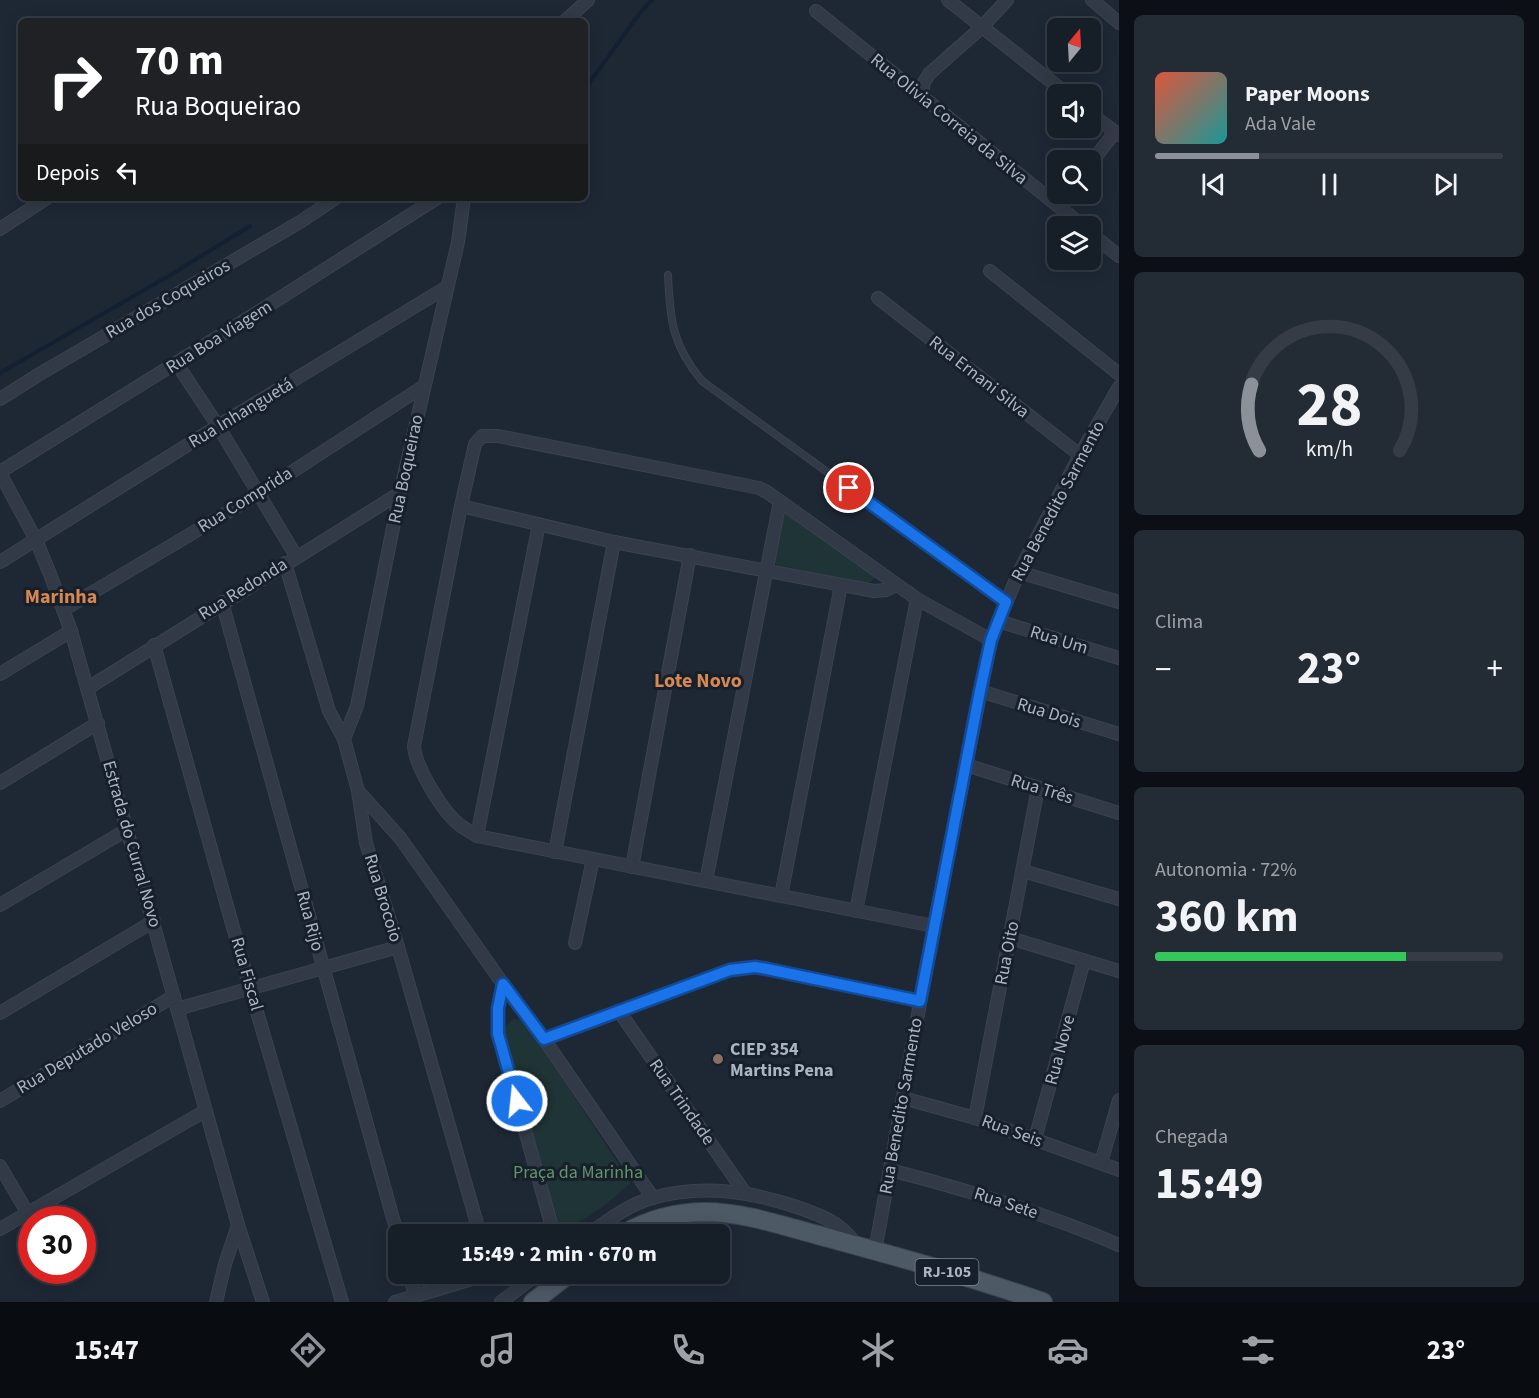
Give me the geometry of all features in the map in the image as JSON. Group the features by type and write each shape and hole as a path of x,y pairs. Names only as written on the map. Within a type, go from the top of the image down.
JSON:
{"main road":[{"name":"RJ-105","path":"645,1224 679,1214 705,1212 749,1217 867,1249 1043,1302"},
{"path":"533,1302 556,1284"}],"street":[{"path":"568,18 588,0"},
{"path":"948,0 1054,84"},
{"path":"923,98 922,84 929,74 982,27 1007,0"},
{"path":"1092,0 1119,23"},
{"name":"Rua Olivia Correia da Silva","path":"816,11 1070,216"},
{"path":"1101,122 1117,134 1101,152"},
{"path":"0,229 42,201"},
{"name":"Rua dos Coqueiros","path":"0,399 300,222 332,201"},
{"name":"Rua Boa Viagem","path":"0,472 177,364 433,201"},
{"name":"Rua Boqueirao","path":"344,739 357,706 400,493 458,242 464,201"},
{"path":"1101,242 1119,256"},
{"path":"990,271 1119,374"},
{"name":"Rua Inhanguetá","path":"0,562 447,287"},
{"name":"Rua Ernani Silva","path":"878,298 1080,455"},
{"name":"Rua Brocoio","path":"177,364 218,426 258,494 291,559 329,711 344,739 358,791 366,843 477,1224"},
{"name":"Rua Comprida","path":"63,610 258,494 424,386"},
{"name":"Rua Benedito Sarmento","path":"867,1249 890,1170 934,926 991,640 1020,572 1080,455 1119,387"},
{"path":"934,926 477,836 452,818 421,770 415,756 414,746 475,444 482,436 488,435 748,485 767,492 917,599 991,640"},
{"name":"Estrada do Curral Novo","path":"0,472 36,540 71,631 154,921 205,1111 263,1302"},
{"name":"Rua Redonda","path":"88,688 222,602 400,493"},
{"path":"706,881 780,501"},
{"path":"461,506 614,542 874,591 886,590 896,585"},
{"path":"477,836 539,524"},
{"path":"555,852 614,542"},
{"path":"632,867 690,555"},
{"path":"1020,572 1119,602"},
{"path":"781,896 841,585"},
{"path":"856,911 917,599"},
{"name":"Rua Rijo","path":"222,602 395,1224"},
{"name":"Rua Um","path":"998,621 1119,658"},
{"path":"0,674 71,631"},
{"name":"Rua Fiscal","path":"154,645 250,988 342,1302"},
{"name":"Rua Dois","path":"980,691 1119,734"},
{"path":"0,783 98,723"},
{"name":"Rua Três","path":"966,765 1119,813"},
{"name":"Rua Oito","path":"975,1118 1038,788"},
{"path":"358,791 401,839 544,1039 653,1198"},
{"path":"0,905 128,829"},
{"path":"575,943 593,859"},
{"path":"1023,871 1119,898"},
{"path":"0,1013 154,921"},
{"path":"1010,938 1119,971"},
{"path":"177,1009 398,947"},
{"name":"Rua Nove","path":"1035,1139 1084,961"},
{"path":"544,1039 730,970 755,967 920,1001"},
{"path":"503,984 498,1008 498,1034 551,1224"},
{"name":"Rua Deputado Veloso","path":"0,1101 174,996"},
{"name":"Rua Trindade","path":"619,1011 745,1193"},
{"name":"Rua Seis","path":"903,1098 975,1118 1119,1170"},
{"path":"1101,1163 1119,1100"},
{"path":"46,1206 205,1111"},
{"path":"0,1166 23,1206"},
{"name":"Rua Sete","path":"890,1170 960,1188 1006,1203 1078,1227 1119,1245"},
{"path":"603,1224 615,1215 653,1198 699,1190 722,1190 785,1203 829,1220 867,1249"},
{"path":"0,1229 18,1221"},
{"path":"216,1302 238,1225"},
{"path":"411,1284 415,1296"},
{"path":"395,1302 455,1284"},
{"path":"501,1302 524,1284"}],"lane":[{"path":"668,274 669,310 676,340 687,363 702,381 1006,602"}],"green space":[{"path":"786,512 875,576 872,581 867,583 777,565 774,561 783,513"},
{"name":"Praça da Marinha","path":"512,1019 524,1020 631,1183 598,1210 580,1221 559,1224 548,1213 503,1030"}],"waterway":[{"path":"588,85 639,14 652,0"},
{"path":"0,373 172,274 250,226"}],"place":[{"name":"CIEP 354 Martins Pena","path":"718,1059"}],"district":[{"name":"Marinha","path":"61,597"},
{"name":"Lote Novo","path":"698,681"}],"route":[{"path":"517,1101 498,1034 498,1008 503,984 544,1039 743,967 767,969 920,1001 980,691 991,640 1006,602 849,488"}]}
